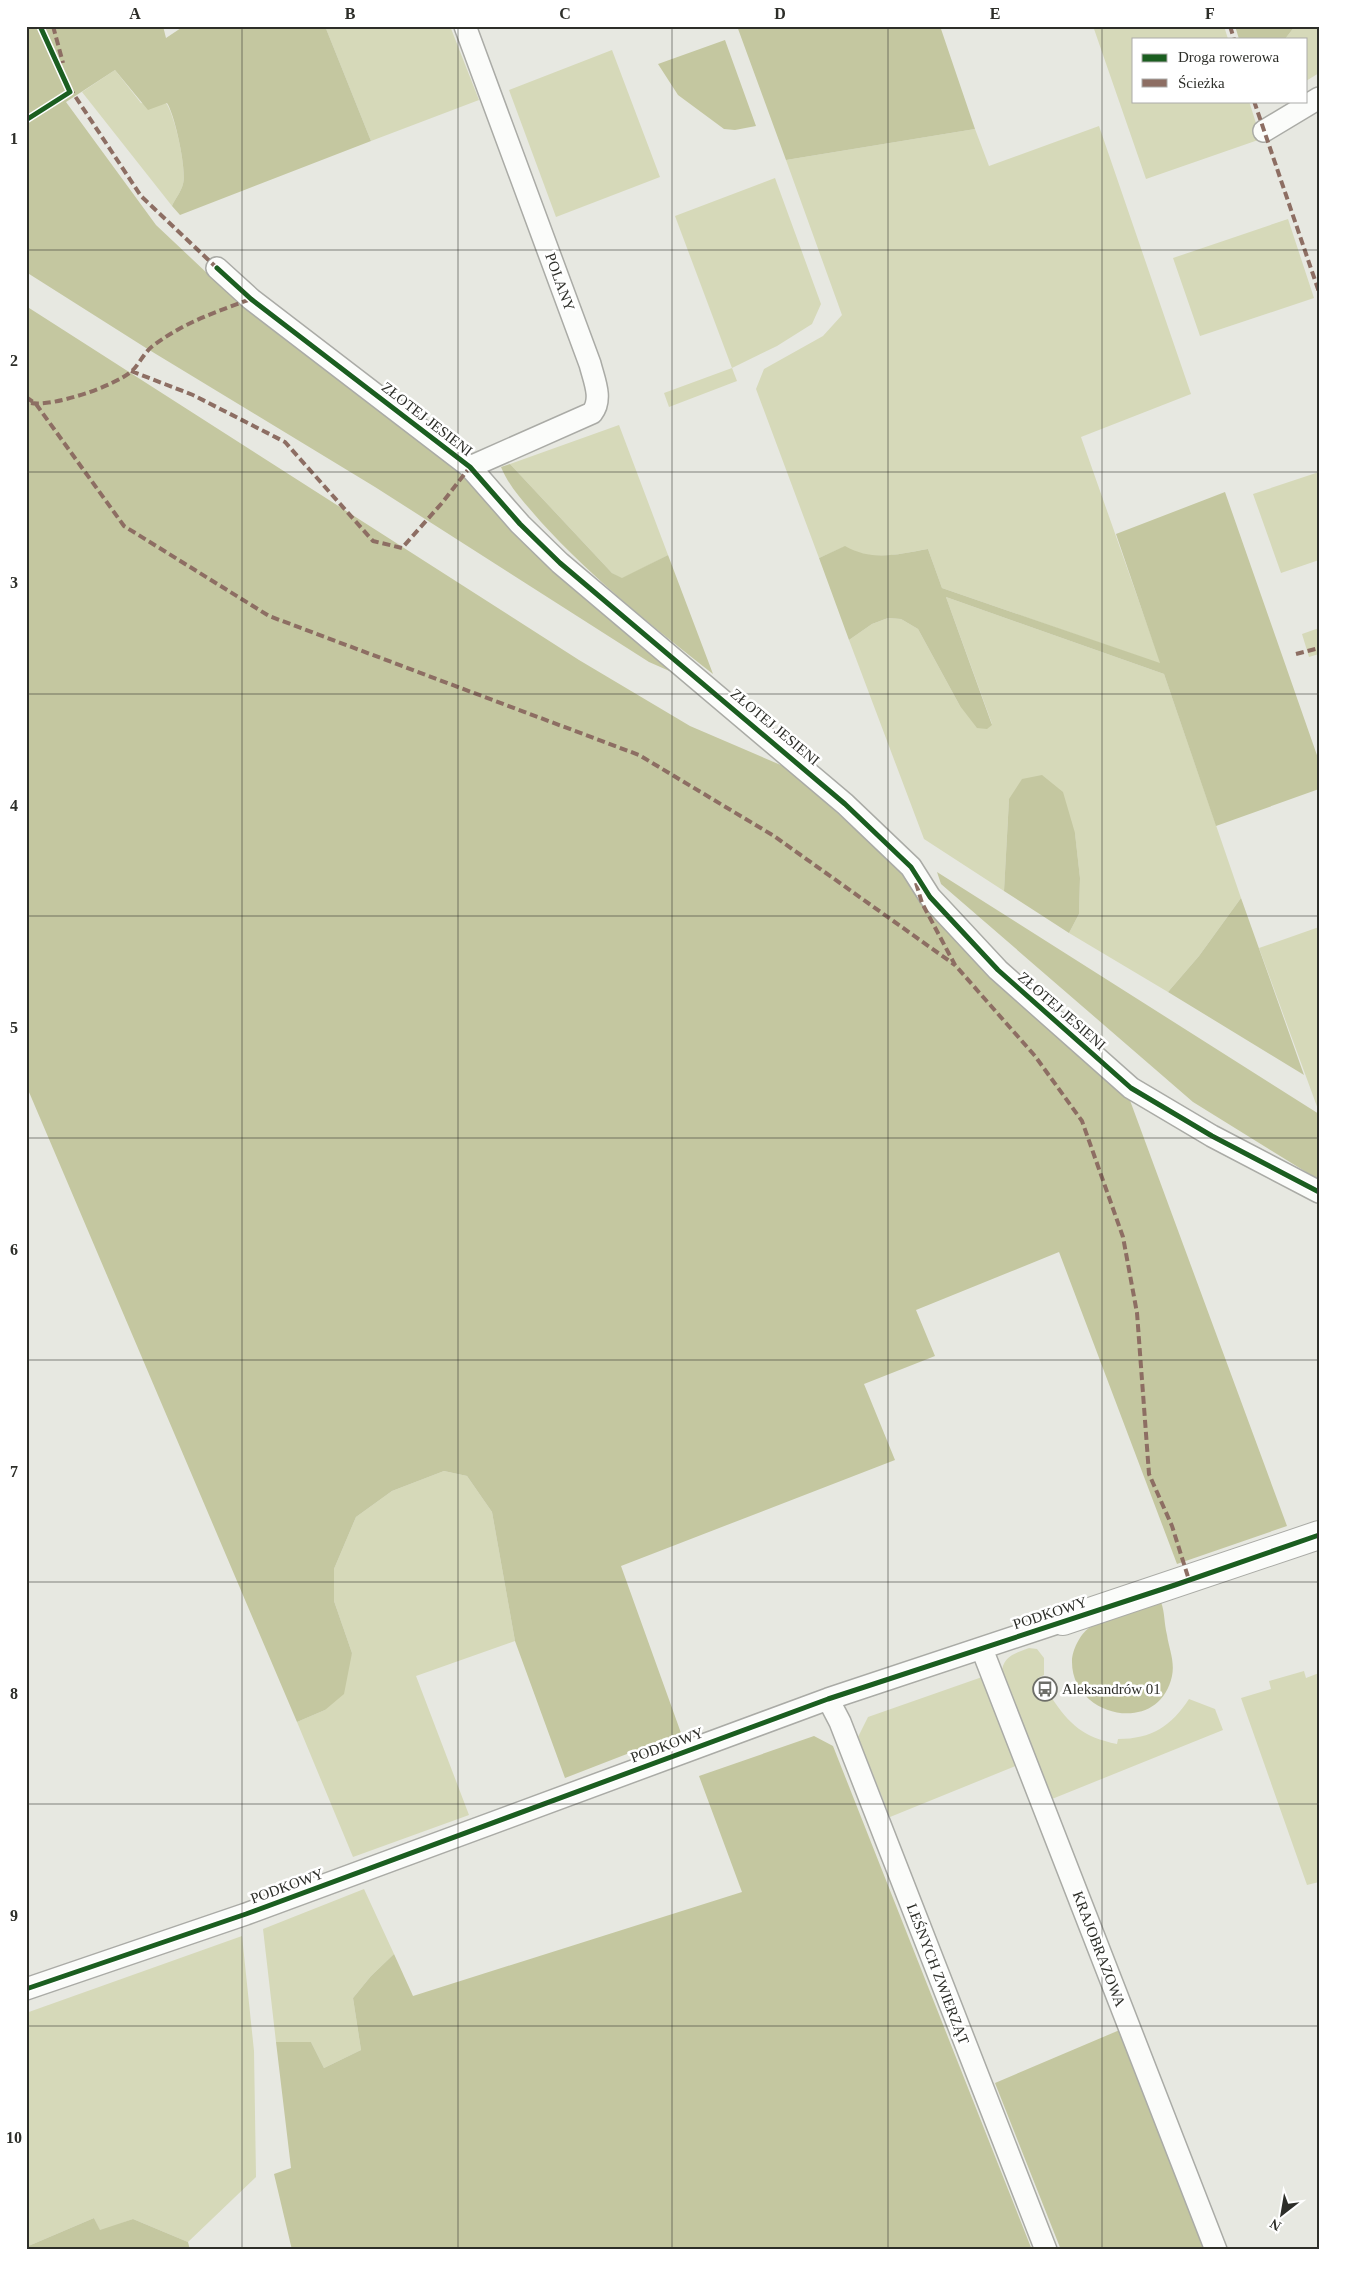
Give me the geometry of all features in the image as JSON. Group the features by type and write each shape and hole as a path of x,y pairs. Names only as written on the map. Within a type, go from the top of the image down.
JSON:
{"street":[{"name":"POLANY","path":"465,26 590,364 598,406 592,413 470,467"},
{"path":"1264,131 1319,98"},
{"name":"ZŁOTEJ JESIENI","path":"217,268 251,299 470,467 520,524 560,563 845,804 911,867 930,897 998,970 1131,1088 1212,1136 1319,1192"},
{"name":"PODKOWY","path":"26,1989 246,1914 828,1699 1064,1622 1319,1535"},
{"name":"KRAJOBRAZOWA","path":"982,1649 1216,2250"},
{"name":"LEŚNYCH ZWIERZĄT","path":"828,1699 840,1722 1046,2250"}],"green space":[{"path":"26,26 163,26 166,38 184,26 325,26 371,141 180,215 172,206 183,184 182,156 177,130 167,103 148,110 115,70 66,102 156,225 244,308 470,481 683,677 649,662 375,487 146,348 26,272"},
{"path":"325,26 450,26 479,100 371,141"},
{"path":"737,26 940,26 975,129 786,160"},
{"path":"1093,26 1224,26 1228,38 1132,38 1132,102 1249,102 1261,139 1146,179"},
{"path":"1235,26 1295,26 1286,38 1239,38"},
{"path":"1295,26 1319,26 1319,73 1308,80 1308,38 1286,38"},
{"path":"725,40 756,126 735,130 724,129 678,95 658,64"},
{"path":"612,50 660,177 556,217 509,90"},
{"path":"115,70 141,103 159,105 166,103 169,109 179,143 184,177 182,187 172,206 82,92"},
{"path":"1099,126 1191,394 1081,437 1161,664 942,588 928,549 896,555 875,556 855,552 844,547 819,558 756,389 764,369 823,336 842,315 786,160 975,129 989,166"},
{"path":"775,178 821,304 812,324 777,346 732,368 675,216"},
{"path":"1288,219 1314,298 1200,336 1173,258"},
{"path":"26,306 579,660 690,726 790,769 903,874 1128,1095 1287,1526 1177,1564 1059,1252 916,1310 935,1356 864,1384 895,1460 621,1566 681,1733 565,1778 515,1641 492,1512 467,1476 444,1471 392,1491 356,1517 334,1569 334,1601 352,1653 344,1694 325,1710 297,1722 26,1085"},
{"path":"732,368 737,381 669,407 664,393"},
{"path":"619,425 668,555 622,579 612,573 510,464"},
{"path":"510,464 612,573 622,578 668,555 713,674 624,601 561,543 541,522 509,482 501,467"},
{"path":"1319,472 1319,560 1281,573 1253,494"},
{"path":"1225,492 1319,761 1319,789 1216,826 1164,674 946,597 992,725 987,729 977,728 960,706 918,629 901,619 888,618 872,624 849,640 819,558 845,546 855,551 876,555 928,549 942,588 1160,663 1116,534"},
{"path":"946,597 1164,674 1241,898 1199,956 1168,992 1069,933 1079,914 1080,878 1075,833 1009,799 1004,891 924,839 849,640 872,624 888,618 901,619 918,629 960,706 992,724"},
{"path":"1319,628 1319,654 1309,657 1302,634"},
{"path":"1042,775 1063,792 1075,833 1080,878 1079,914 1069,933 1004,891 1009,799 1022,779"},
{"path":"937,872 1319,1114 1319,1180 1193,1102 941,884"},
{"path":"1241,898 1304,1075 1168,992 1199,956"},
{"path":"1319,927 1319,1112 1259,948"},
{"path":"444,1471 467,1476 492,1512 515,1641 416,1676 469,1815 353,1857 297,1722 325,1710 352,1653 334,1601 334,1569 356,1517 392,1491"},
{"path":"1161,1602 1173,1665 1172,1676 1164,1695 1151,1707 1134,1713 1117,1712 1100,1706 1085,1696 1075,1680 1072,1661 1080,1638 1089,1628"},
{"path":"1029,1648 1037,1649 1044,1658 1044,1675 1038,1678 1044,1699 1051,1697 1071,1722 1095,1738 1117,1744 1118,1739 1141,1737 1151,1733 1168,1724 1189,1699 1215,1709 1223,1730 1052,1799 1002,1673 1007,1659"},
{"path":"1304,1671 1306,1678 1319,1673 1319,1882 1307,1885 1241,1698 1271,1689 1269,1681"},
{"path":"985,1676 1018,1765 890,1817 858,1737 868,1717"},
{"path":"814,1736 833,1746 1032,2250 292,2250 274,2174 291,2168 276,2042 311,2042 324,2068 361,2050 353,1998 371,1976 394,1954 413,1996 742,1892 699,1776"},
{"path":"364,1889 394,1954 371,1976 353,1998 361,2050 324,2068 311,2042 276,2042 263,1929"},
{"path":"242,1936 254,2051 256,2177 188,2242 133,2219 100,2231 94,2218 26,2247 26,2013"},
{"path":"1122,2029 1208,2250 1061,2250 995,2083"},
{"path":"94,2218 100,2230 133,2219 188,2242 190,2250 26,2250 26,2247"}],"marked path":[{"path":"53,26 63,63"},
{"path":"1230,26 1234,38"},
{"path":"69,87 141,196 217,268"},
{"path":"1254,102 1319,292"},
{"path":"31,403 68,399 112,383 132,371 148,350 165,337 201,318 251,299"},
{"path":"131,371 193,395 285,442 373,541 402,548 442,503 470,467"},
{"path":"26,397 36,404 124,526 269,616 639,755 774,836 955,965"},
{"path":"1296,654 1319,648"},
{"path":"916,883 922,903 955,965 1035,1056 1082,1121 1123,1237 1137,1313 1149,1474 1172,1526 1189,1580"}],"cycle path":[{"path":"26,120 70,92 40,26"},
{"path":"217,268 251,299 470,467 520,524 560,563 845,804 911,867 930,897 998,970 1131,1088 1212,1136 1319,1192"},
{"path":"26,1989 246,1914 828,1699 1175,1585 1319,1535"}],"place":[{"name":"Aleksandrów 01","path":"1045,1689"}]}
